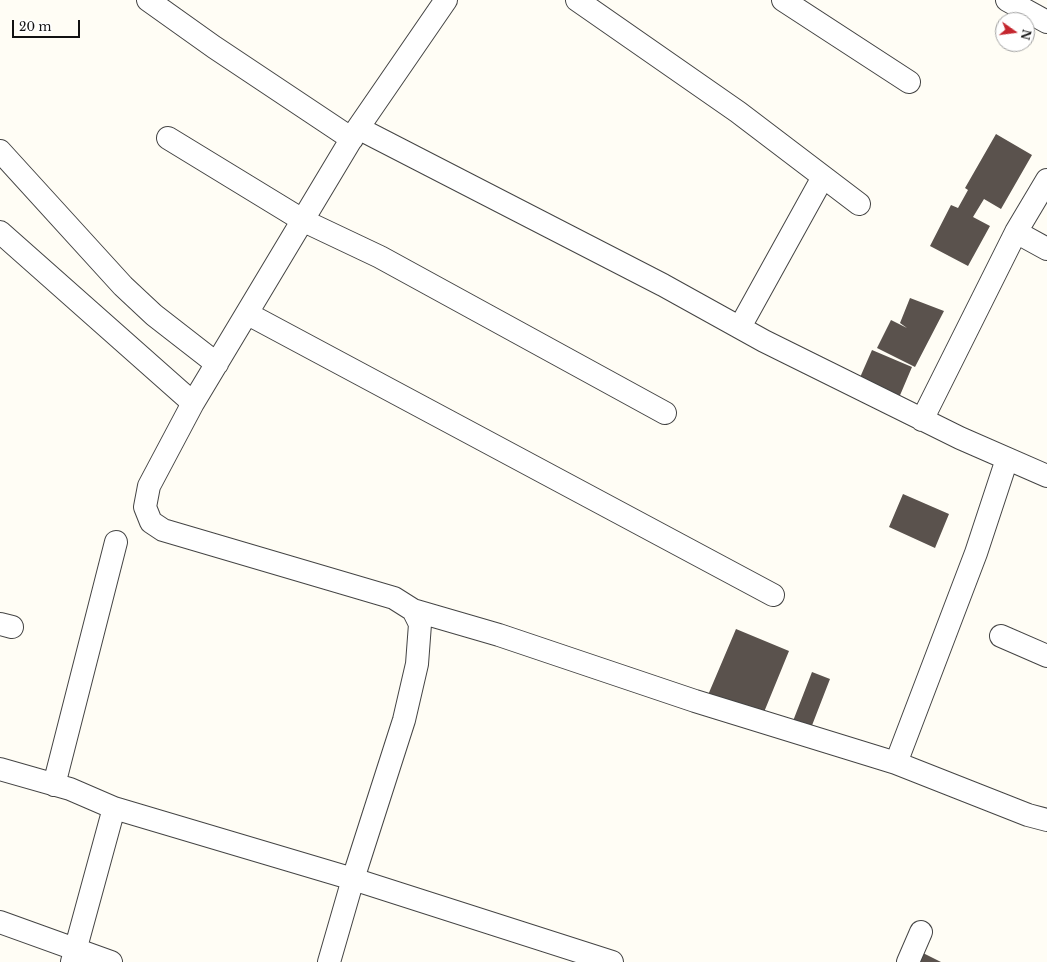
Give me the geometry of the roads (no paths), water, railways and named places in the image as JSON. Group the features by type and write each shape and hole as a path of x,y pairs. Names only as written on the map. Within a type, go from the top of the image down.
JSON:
{"street":[{"path":"148,0 214,47 356,133 663,285 740,327 922,420 1047,476"},
{"path":"446,0 356,133 193,403 149,486 145,507 151,522 163,530 394,598 412,610 499,635 695,700 896,763 1028,815 1047,820"},
{"path":"577,0 738,112 859,204"},
{"path":"783,0 909,82"},
{"path":"1007,0 1047,22"},
{"path":"168,138 304,221 380,257 665,413"},
{"path":"0,150 124,286 154,315 217,364"},
{"path":"740,327 823,177"},
{"path":"922,420 1016,232 1047,180"},
{"path":"0,232 193,403"},
{"path":"1016,232 1047,249"},
{"path":"248,314 773,595"},
{"path":"896,763 976,553 1007,459"},
{"path":"54,785 116,542"},
{"path":"329,962 353,879 404,720 417,664 420,624 412,610"},
{"path":"1001,636 1047,656"},
{"path":"0,768 54,785 114,808 353,879 612,962"},
{"path":"74,956 114,808"},
{"path":"0,922 74,956 111,962"},
{"path":"908,962 921,932"}]}
